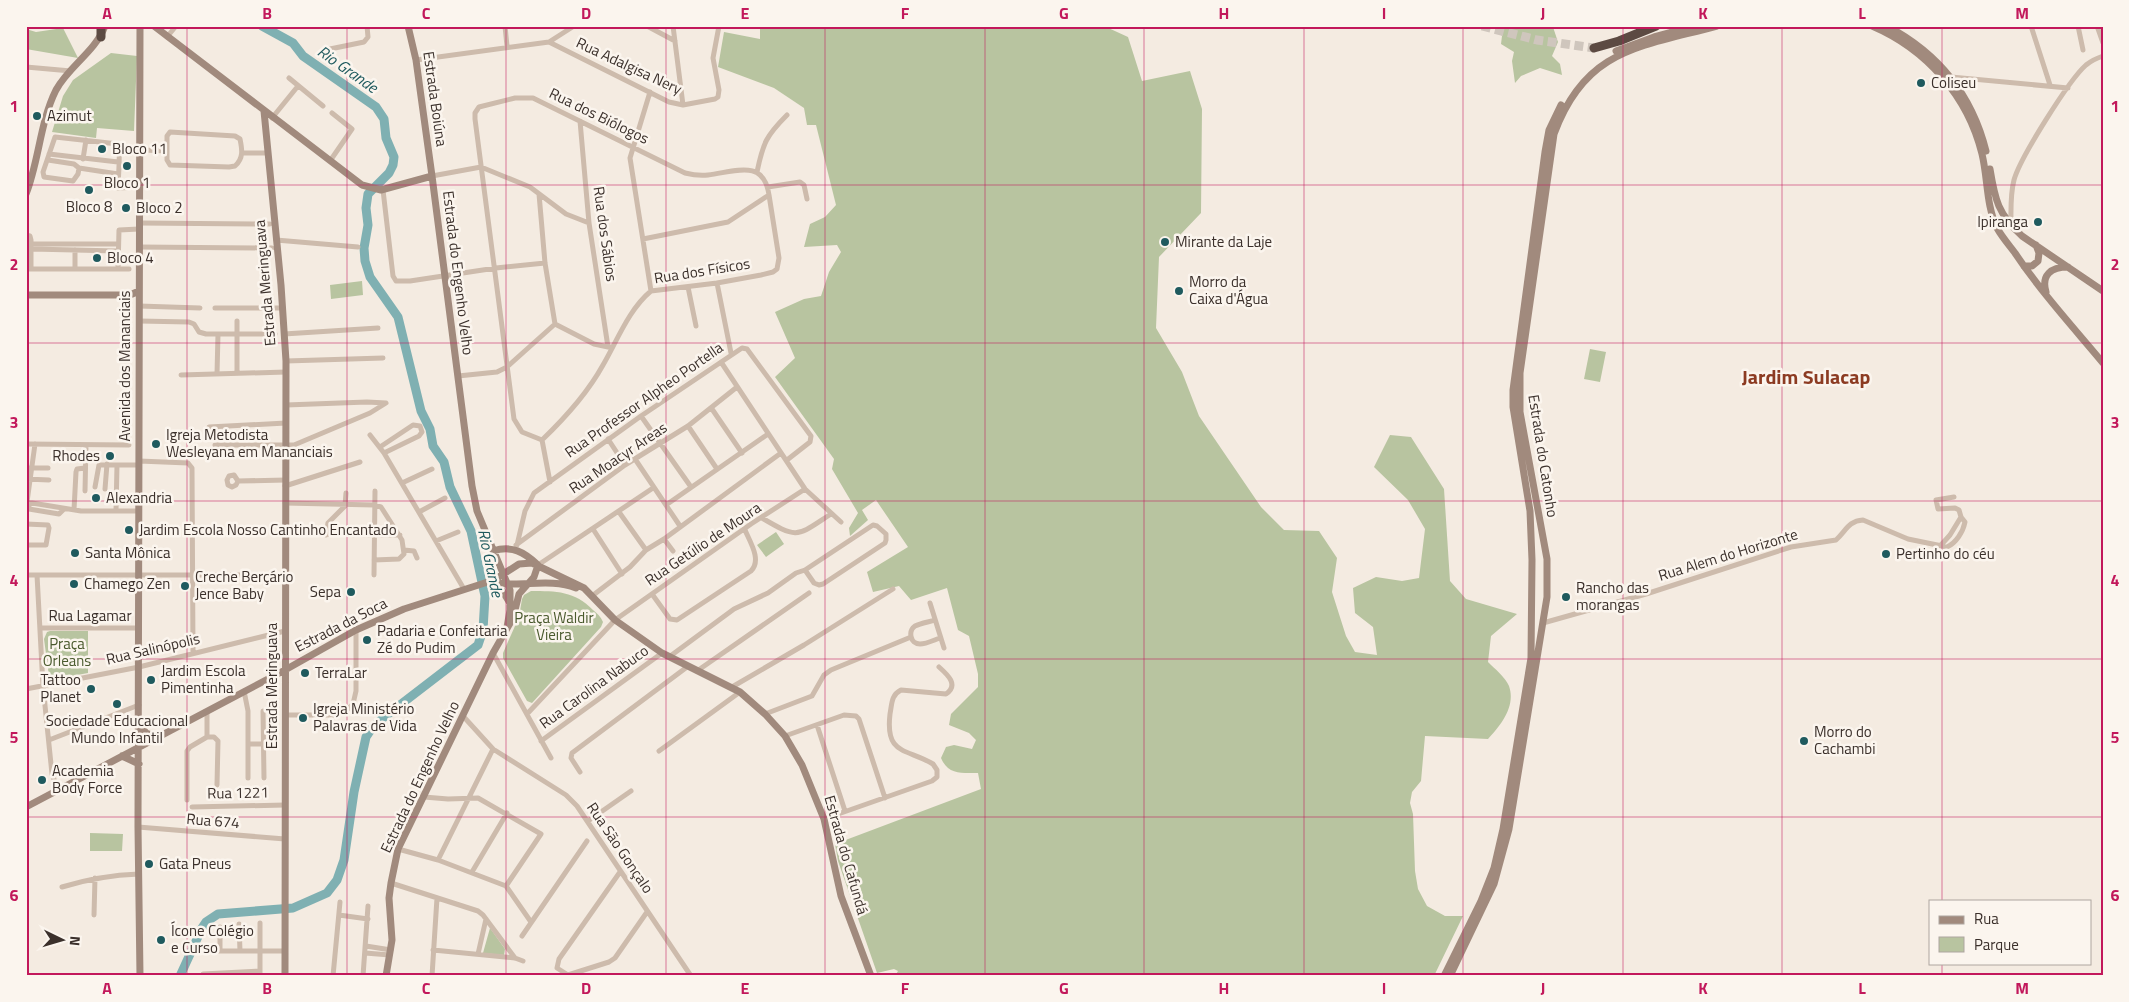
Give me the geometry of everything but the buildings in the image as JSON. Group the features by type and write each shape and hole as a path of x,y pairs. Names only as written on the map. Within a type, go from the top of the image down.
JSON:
{"highway":[{"path":"101,26 101,37"},
{"path":"1594,48 1619,41 1656,26"}],"street":[{"path":"26,194 52,98 67,73 101,37 105,26"},
{"name":"Avenida dos Mananciais","path":"140,26 138,576 140,976"},
{"path":"167,37 176,26"},
{"path":"330,49 364,42 368,36 367,26"},
{"name":"Estrada Boiúna","path":"408,26 416,60 432,176"},
{"path":"505,26 507,46"},
{"path":"416,60 507,46 549,42 574,26"},
{"path":"647,26 675,41"},
{"path":"673,26 683,105"},
{"name":"Rua Adalgisa Nery","path":"549,42 669,102 683,105 718,97 719,90 713,58 719,26"},
{"name":"Estrada do Catonho","path":"1444,976 1481,901 1498,856 1529,670 1532,560 1528,492 1513,390 1549,130 1569,93 1595,64 1625,47 1694,26"},
{"name":"Estrada do Catonho","path":"1450,976 1494,884 1502,859 1509,829 1547,597 1547,559 1520,412 1519,394 1522,357 1554,134 1562,112 1572,96 1586,78 1609,60 1626,52 1717,26"},
{"path":"1872,26 1918,53 1948,84 1972,125 1982,154 1994,220 1999,231 2024,266 2103,363"},
{"path":"1887,26 1918,46 1951,77 1971,111 1982,138 1994,195 1999,209 2011,226 2103,291"},
{"path":"2031,26 2050,86"},
{"path":"2078,26 2083,50"},
{"name":"Estrada do Engenho Velho","path":"140,45 145,31 155,27 362,186 382,190 432,176 472,486 477,511 509,584 511,605 507,627"},
{"path":"2099,27 2103,43"},
{"path":"2011,226 2011,194 2018,170 2072,80 2086,65 2103,56"},
{"path":"26,67 67,73"},
{"path":"1951,77 2068,88"},
{"path":"288,78 323,106"},
{"path":"265,128 274,119 298,86"},
{"path":"650,92 633,146 630,162 651,291"},
{"name":"Rua dos Biólogos","path":"542,440 526,435 517,426 507,367 475,113 480,107 515,98 527,97 549,105 684,173 706,175 741,170 757,172"},
{"name":"Estrada Meringuava","path":"264,111 283,308 286,361 285,976"},
{"path":"330,161 352,129 332,113"},
{"path":"643,239 728,222 769,195 763,176 757,172 763,146 768,135 787,115"},
{"name":"Rua dos Sábios","path":"580,121 589,223 610,347"},
{"path":"174,131 235,136 240,139 242,153 241,159 236,166 172,165 168,163 168,136 170,132 174,131"},
{"path":"78,168 78,174 73,181 45,178 43,172 55,137 116,144 120,149 118,184"},
{"path":"83,159 86,140"},
{"path":"120,149 167,151"},
{"path":"242,153 268,153"},
{"path":"49,154 118,162"},
{"path":"48,160 74,164 78,168 118,174"},
{"path":"432,176 481,167 521,183 566,214 589,223"},
{"path":"111,180 118,184 139,186"},
{"path":"768,187 800,182 804,185 807,199"},
{"path":"382,190 394,279 400,282 444,274 545,264"},
{"path":"539,194 545,264 555,324"},
{"name":"Rua dos Físicos","path":"542,440 568,415 590,386 610,347 638,304 651,291 717,284 773,272 779,258 769,195"},
{"path":"111,237 139,228 270,224"},
{"path":"118,269 119,233"},
{"path":"26,235 30,236 31,246 29,269 129,269"},
{"path":"276,240 358,247"},
{"path":"31,246 118,244"},
{"path":"2024,266 2032,266 2038,261 2039,253 2036,245"},
{"path":"31,246 118,251"},
{"path":"139,247 272,248"},
{"path":"75,250 75,269"},
{"path":"2047,295 2044,286 2046,276 2056,268 2068,267"},
{"path":"717,284 731,353"},
{"path":"688,287 696,326"},
{"path":"26,295 130,295 139,292"},
{"path":"130,295 139,304 200,308"},
{"path":"214,308 283,308"},
{"path":"237,321 237,373"},
{"path":"139,322 189,322 194,324 197,330 202,333 237,335 275,334"},
{"path":"555,324 594,344 610,347"},
{"path":"458,376 497,372 507,367 555,324"},
{"path":"284,334 378,328"},
{"path":"217,374 218,334"},
{"name":"Rua Professor Alpheo Portella","path":"514,547 530,498 534,493 608,439 721,362 731,353 742,348 747,349 810,436 810,442 787,460"},
{"path":"286,361 383,358"},
{"path":"721,362 806,489 841,522"},
{"path":"181,375 286,372"},
{"name":"Rua Moacyr Areas","path":"514,547 635,458 712,409 737,387"},
{"path":"367,402 370,413"},
{"path":"215,445 286,446 303,442 370,413 386,404 384,402 367,402 286,405"},
{"path":"712,409 742,453"},
{"path":"641,416 691,487"},
{"path":"209,426 286,423"},
{"path":"380,447 413,425 420,426 422,432 419,436 384,453"},
{"path":"688,426 717,469"},
{"path":"370,434 384,453 436,542 467,588"},
{"path":"666,505 768,434"},
{"path":"608,439 625,465"},
{"path":"542,440 550,482"},
{"path":"26,444 129,445"},
{"path":"35,444 33,468 29,479 28,502 74,510 139,511"},
{"path":"85,491 86,445"},
{"path":"591,595 622,574 646,550 782,453"},
{"path":"635,458 653,488 680,526"},
{"path":"238,481 286,483 360,462"},
{"path":"95,487 97,467 99,465 188,463 191,466 193,653"},
{"path":"105,489 107,464"},
{"path":"116,511 117,465"},
{"path":"26,468 48,468"},
{"path":"74,510 76,472 77,469 86,468"},
{"path":"402,483 432,469"},
{"path":"29,479 49,480"},
{"path":"503,573 524,563 538,565 653,488"},
{"name":"Rua Getúlio de Moura","path":"527,714 615,620 806,489"},
{"path":"374,491 376,505 374,575"},
{"path":"326,535 328,523 345,506 346,493"},
{"name":"Rua Alem do Horizonte","path":"1543,623 1646,594 1791,547 1836,540 1851,522 1857,520 1862,520 1908,538 1947,547 1954,543 1964,528 1965,522 1961,518 1959,510 1954,508 1936,508 1936,500 1938,498 1954,497"},
{"path":"419,512 445,498"},
{"path":"285,503 345,506 376,505 384,509 400,536 404,550 403,556 374,560"},
{"path":"618,512 646,550"},
{"path":"762,518 786,532 799,534 831,514"},
{"path":"26,524 46,524 49,528 46,545 26,545"},
{"name":"Rua Carolina Nabuco","path":"541,740 734,609 768,593 872,525 877,526 886,534 884,543 824,584 814,583 805,570"},
{"path":"593,528 622,574"},
{"path":"652,594 670,619 677,620 751,571 757,563 745,530"},
{"path":"436,542 458,532"},
{"path":"285,534 400,536"},
{"path":"664,539 673,551"},
{"path":"493,551 514,547 538,565"},
{"path":"404,550 414,551 418,558"},
{"path":"1532,560 1534,554 1539,551 1547,559"},
{"name":"Estrada do Engenho Velho","path":"386,976 390,953 390,883 398,849 493,653 513,618 519,594 534,577 538,565"},
{"name":"Estrada do Cafundá","path":"538,565 557,576 576,583 591,595 615,620 665,655 740,692 765,714 785,736 802,765 824,819 841,896 871,976"},
{"name":"Estrada da Soca","path":"26,807 243,690 285,670 356,630 398,611 489,582 503,573"},
{"path":"26,575 285,575"},
{"path":"37,575 43,686 52,774 58,790"},
{"path":"489,582 502,590 511,605"},
{"name":"Estrada da Soca","path":"489,582 509,584"},
{"name":"Estrada do Cafundá","path":"509,584 565,584 591,595"},
{"path":"732,687 804,645 893,588"},
{"path":"697,671 809,592"},
{"path":"1532,599 1536,605 1540,606 1547,597"},
{"path":"930,603 944,648"},
{"path":"935,620 916,625 911,631 911,637 913,641 920,644 940,638"},
{"name":"Rua Lagamar","path":"41,628 139,628"},
{"path":"285,715 334,714 347,710 353,704 356,691 356,630"},
{"name":"Rua Salinópolis","path":"26,689 139,667 285,631"},
{"path":"765,714 812,696 824,675 831,670 911,637"},
{"path":"493,653 551,758"},
{"path":"580,772 572,758 572,753 687,667"},
{"path":"824,819 932,781 937,777 933,764 901,751 896,747 889,733 889,725 892,699 901,690 946,694 950,691 951,679 939,668"},
{"path":"243,690 248,706 248,778"},
{"path":"660,751 740,692"},
{"path":"49,740 139,706"},
{"path":"207,711 207,737"},
{"path":"264,711 264,778"},
{"path":"785,736 844,715 856,716 859,719 885,798"},
{"name":"Rua São Gonçalo","path":"463,716 493,749 566,795 588,821 620,872 691,976"},
{"path":"139,724 146,733 158,737"},
{"path":"817,725 845,811"},
{"path":"187,800 187,751 190,747 207,737 214,737 218,741 217,785"},
{"path":"248,744 263,744"},
{"path":"438,860 493,749"},
{"path":"122,756 139,764"},
{"path":"588,821 631,791"},
{"path":"424,797 467,800 478,798 541,834 506,886"},
{"name":"Rua 1221","path":"192,807 285,805"},
{"path":"472,872 507,813"},
{"name":"Rua 674","path":"138,827 285,839"},
{"path":"522,936 587,841"},
{"path":"398,849 438,860 506,886 531,922"},
{"path":"620,872 559,959 557,968 568,975 609,962 615,958 647,912"},
{"path":"62,887 113,874 139,874"},
{"path":"94,915 95,878"},
{"path":"390,883 470,908 483,915 515,958"},
{"path":"432,976 438,898"},
{"path":"334,976 340,902"},
{"path":"363,976 368,906"},
{"path":"339,915 368,919"},
{"path":"478,954 486,919"},
{"path":"239,924 240,951"},
{"path":"203,974 260,973 260,924"},
{"path":"220,927 220,951"},
{"path":"366,946 390,953"},
{"path":"433,950 515,958 523,961"},
{"path":"206,951 285,951"},
{"path":"365,953 390,953"}],"green space":[{"path":"760,26 1104,26 1128,37 1142,81 1190,71 1202,109 1201,213 1159,257 1156,328 1182,372 1199,416 1261,507 1284,530 1319,531 1337,558 1332,592 1346,636 1355,652 1377,655 1373,627 1355,613 1353,588 1376,577 1402,581 1419,578 1425,529 1408,500 1374,467 1390,435 1411,437 1444,489 1450,581 1466,599 1517,614 1491,636 1488,662 1500,673 1509,686 1511,693 1506,715 1488,739 1425,736 1421,781 1412,792 1410,803 1413,814 1415,871 1418,889 1427,906 1445,916 1463,916 1434,976 895,976 898,971 894,969 877,973 838,861 835,844 981,789 978,773 956,772 947,768 941,758 946,747 954,745 972,749 976,740 969,733 949,725 951,714 978,687 978,674 969,636 958,630 947,588 911,600 899,586 873,592 867,572 908,547 876,500 862,510 868,520 850,536 849,528 858,513 832,469 834,459 775,377 795,358 775,312 804,299 821,296 829,272 841,252 837,245 804,247 810,224 825,217 836,205 816,125 807,125 804,108 774,88 718,67 724,32 760,39"},
{"path":"1494,26 1553,27 1558,42 1552,56 1560,64 1562,75 1540,68 1521,76 1515,83 1512,61 1514,52 1501,44 1502,36"},
{"path":"63,28 78,58 26,49 26,29 36,32"},
{"path":"111,53 137,56 134,131 97,128 96,138 52,132 63,96 73,80"},
{"path":"362,281 363,295 331,299 330,285"},
{"path":"1590,349 1606,352 1600,382 1584,379"},
{"path":"776,532 784,544 766,557 757,545"},
{"name":"Praça Waldir Vieira","path":"531,591 565,593 579,599 599,615 603,622 601,627 532,703 527,701 503,658 503,653 519,617 522,599 524,595"},
{"name":"Praça Orleans","path":"88,631 88,673 55,679 49,676 44,639 47,632"},
{"path":"90,833 123,834 122,851 90,851"},
{"path":"490,928 505,949 504,955 483,953"}],"waterway":[{"name":"Rio Grande","path":"180,976 202,928 206,922 218,914 293,908 327,893 337,880 344,860 354,792 366,737 372,728 383,718 478,645 483,630 485,596 471,531 450,487 444,462 433,446 430,429 421,411 398,317 370,277 365,261 364,248 368,225 366,208 368,194 389,173 393,165 394,157 386,138 384,119 376,107 303,56 293,43 262,26"}],"tunnel":[{"path":"1482,26 1537,40 1594,48"}],"place":[{"name":"Coliseu","path":"1921,83"},
{"name":"Azimut","path":"37,116"},
{"name":"Bloco 11","path":"102,149"},
{"name":"Bloco 1","path":"127,166"},
{"name":"Bloco 8","path":"89,190"},
{"name":"Bloco 2","path":"126,208"},
{"name":"Ipiranga","path":"2038,222"},
{"name":"Mirante da Laje","path":"1165,242"},
{"name":"Bloco 4","path":"97,258"},
{"name":"Morro da Caixa d'Água","path":"1179,291"},
{"name":"Igreja Metodista Wesleyana em Mananciais","path":"156,444"},
{"name":"Rhodes","path":"110,456"},
{"name":"Alexandria","path":"96,498"},
{"name":"Jardim Escola Nosso Cantinho Encantado","path":"129,530"},
{"name":"Santa Mônica","path":"75,553"},
{"name":"Pertinho do céu","path":"1886,554"},
{"name":"Chamego Zen","path":"74,584"},
{"name":"Creche Berçário Jence Baby","path":"185,586"},
{"name":"Sepa","path":"351,592"},
{"name":"Rancho das morangas","path":"1566,597"},
{"name":"Padaria e Confeitaria Zé do Pudim","path":"367,640"},
{"name":"TerraLar","path":"305,673"},
{"name":"Jardim Escola Pimentinha","path":"151,680"},
{"name":"Tattoo Planet","path":"91,689"},
{"name":"Sociedade Educacional Mundo Infantil","path":"117,704"},
{"name":"Igreja Ministério Palavras de Vida","path":"303,718"},
{"name":"Morro do Cachambi","path":"1804,741"},
{"name":"Academia Body Force","path":"42,780"},
{"name":"Gata Pneus","path":"149,864"},
{"name":"Ícone Colégio e Curso","path":"161,940"}],"district":[{"name":"Jardim Sulacap","path":"1806,377"}]}
